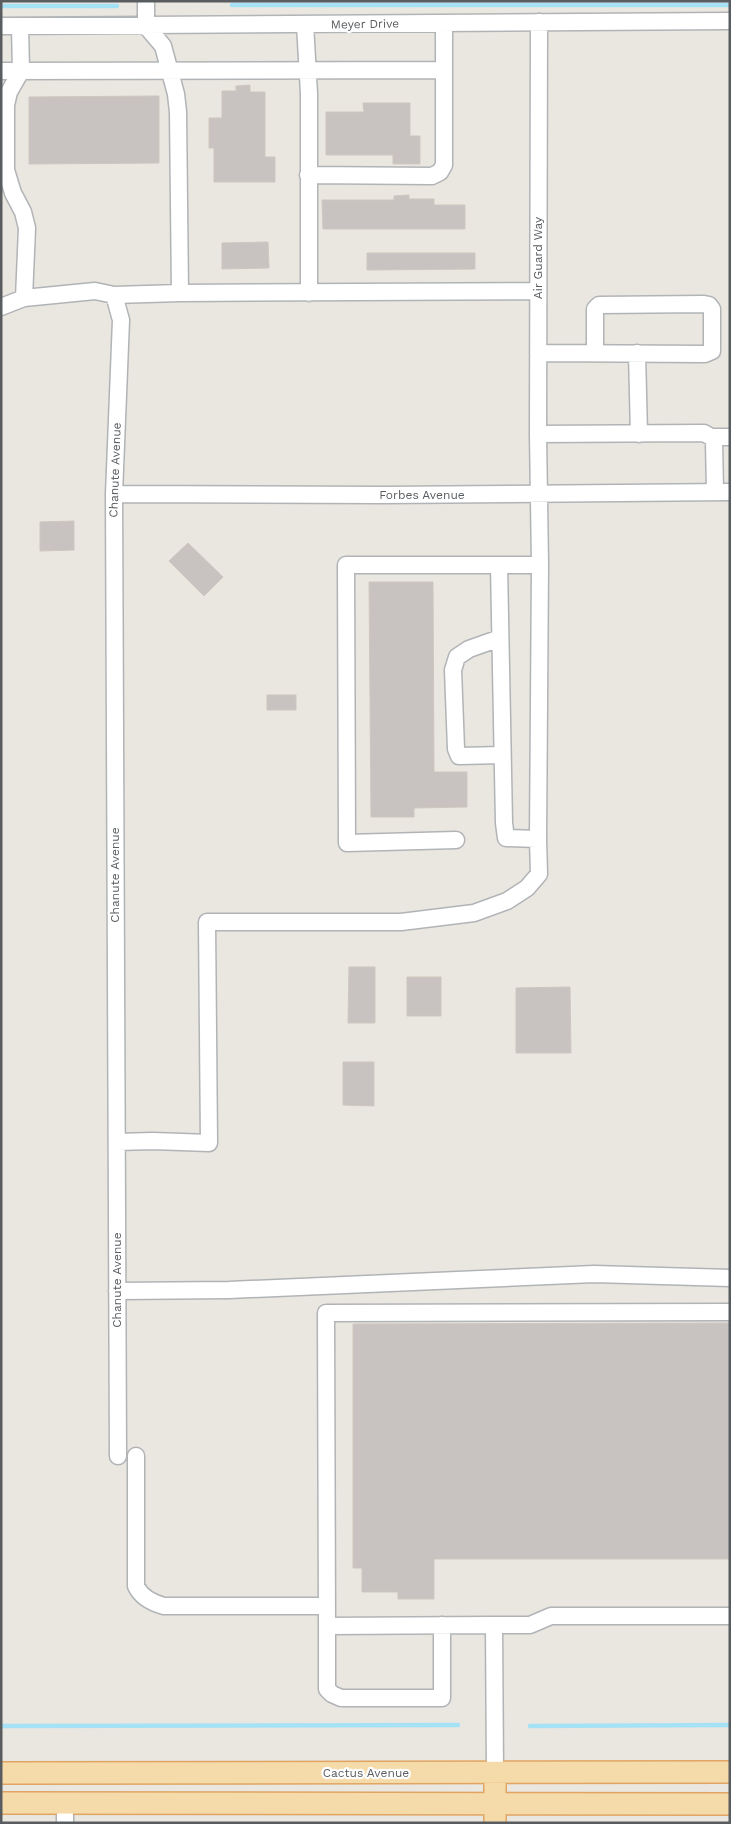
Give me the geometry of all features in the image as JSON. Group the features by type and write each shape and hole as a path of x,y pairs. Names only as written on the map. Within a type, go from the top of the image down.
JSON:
{"main road":[{"name":"Cactus Avenue","path":"1,1773 730,1772"},
{"path":"495,1773 496,1813"},
{"path":"1,1803 65,1813 496,1813 730,1804"}],"street":[{"path":"146,1 146,26 163,46 178,112 180,293"},
{"name":"Meyer Drive","path":"1,26 730,21"},
{"name":"Air Guard Way","path":"116,1142 208,1143 206,922 401,922 474,913 506,901 527,888 539,874 539,22"},
{"path":"308,175 432,176 440,172 444,165 444,23"},
{"path":"306,24 309,293"},
{"path":"20,26 21,71 9,92 3,114 6,170 13,193 23,212 27,228 24,298"},
{"path":"1,71 444,70"},
{"path":"1,307 24,298 95,291 114,295 180,293 538,292"},
{"name":"Chanute Avenue","path":"114,295 121,320 114,494 118,1456"},
{"path":"538,353 705,354 712,351 712,310 709,305 704,304 599,304 595,308 595,353"},
{"path":"637,353 638,434"},
{"path":"538,434 704,433 711,437 730,437"},
{"path":"711,437 714,442 722,492"},
{"name":"Forbes Avenue","path":"114,494 385,495 722,492"},
{"path":"456,840 347,843 346,565 540,565"},
{"path":"499,565 502,755 506,838 538,839"},
{"path":"500,638 469,649 457,657 453,670 456,749 459,756 502,755"},
{"path":"117,1291 229,1290 594,1274 730,1278"},
{"path":"442,1625 442,1698 341,1698 332,1694 327,1688 326,1313 730,1312"},
{"path":"136,1456 136,1586 139,1592 164,1606 327,1606"},
{"path":"327,1626 530,1625 552,1616 730,1616"},
{"path":"494,1625 495,1773"}],"building":[{"path":"250,85 250,92 265,92 265,157 275,157 275,182 214,182 214,148 209,148 209,118 222,118 222,91 236,91 236,86"},
{"path":"159,96 159,163 29,164 29,97"},
{"path":"363,103 410,103 410,136 420,136 420,164 393,164 393,155 326,155 326,112 364,112"},
{"path":"409,195 409,199 434,199 434,205 465,205 465,229 323,229 322,200 394,200 394,196"},
{"path":"268,242 269,268 222,269 222,243"},
{"path":"367,253 475,253 475,269 367,270"},
{"path":"74,521 74,550 40,551 40,522"},
{"path":"188,543 223,577 204,596 169,561"},
{"path":"369,582 433,582 434,772 467,772 467,807 414,808 414,817 371,817"},
{"path":"267,695 296,695 296,710 267,710"},
{"path":"349,967 375,967 375,1023 348,1023"},
{"path":"407,977 441,977 441,1016 407,1016"},
{"path":"570,987 571,1053 516,1053 516,988"},
{"path":"343,1062 374,1062 374,1106 343,1105"},
{"path":"730,1323 730,1559 434,1559 434,1599 398,1599 398,1592 362,1592 362,1568 353,1568 353,1324"}],"waterway":[{"path":"232,5 730,5"},
{"path":"1,6 117,6"},
{"path":"1,1726 458,1725"},
{"path":"530,1726 730,1725"}]}
